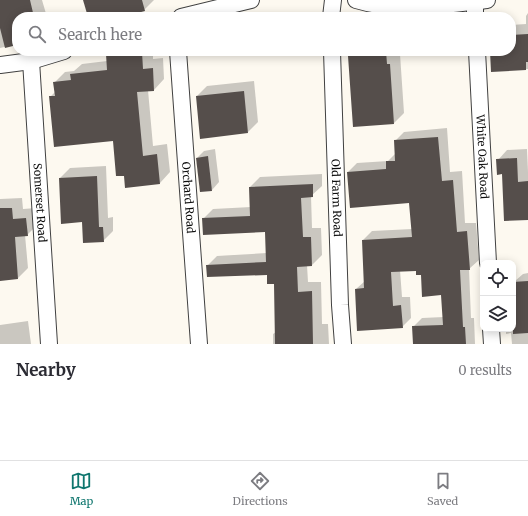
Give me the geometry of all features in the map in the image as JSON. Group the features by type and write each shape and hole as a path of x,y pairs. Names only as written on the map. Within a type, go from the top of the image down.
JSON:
{"street":[{"path":"202,12 251,0"},
{"path":"332,12 333,0"},
{"path":"356,0 370,4 400,7 479,6"},
{"path":"0,65 31,61 48,56"},
{"name":"Orchard Road","path":"178,56 199,344"},
{"name":"Old Farm Road","path":"332,56 340,297 343,344"},
{"name":"White Oak Road","path":"477,56 488,260"},
{"name":"Somerset Road","path":"31,61 49,344"},
{"path":"491,332 492,344"}],"building":[{"path":"0,0 30,0 33,12 12,12 12,46 5,48 0,28"},
{"path":"83,0 142,0 145,11 141,12 87,12"},
{"path":"528,34 528,62 526,62 526,70 491,72 490,56 516,56 516,35"},
{"path":"106,56 142,56 143,69 153,68 154,91 137,92 143,156 157,154 160,184 125,188 124,176 116,176 113,141 54,147 49,96 55,96 53,82 71,80 70,74 107,70"},
{"path":"348,56 386,56 387,64 390,64 394,124 353,127"},
{"path":"244,91 248,133 200,139 196,96"},
{"path":"438,137 442,181 453,180 457,232 467,231 470,270 460,270 463,327 465,327 466,344 413,344 412,326 443,325 441,295 422,297 421,275 416,275 416,271 391,272 393,306 401,305 403,328 357,331 355,289 364,288 362,240 412,237 409,203 350,208 347,172 386,169 386,161 395,161 394,140"},
{"path":"208,156 212,191 200,192 196,158"},
{"path":"517,158 518,182 528,181 528,220 504,221 502,174 497,175 496,159"},
{"path":"97,176 99,227 103,227 104,242 83,243 82,222 61,224 59,178"},
{"path":"313,184 313,197 301,198 303,237 311,237 312,266 297,267 298,292 312,291 313,344 275,344 274,284 267,284 267,275 207,277 206,265 266,262 265,232 203,235 202,218 250,216 249,187"},
{"path":"0,208 12,208 13,219 26,218 28,236 15,237 18,279 0,281"},
{"path":"528,281 528,333 513,334 513,332 516,332 516,282"}]}
